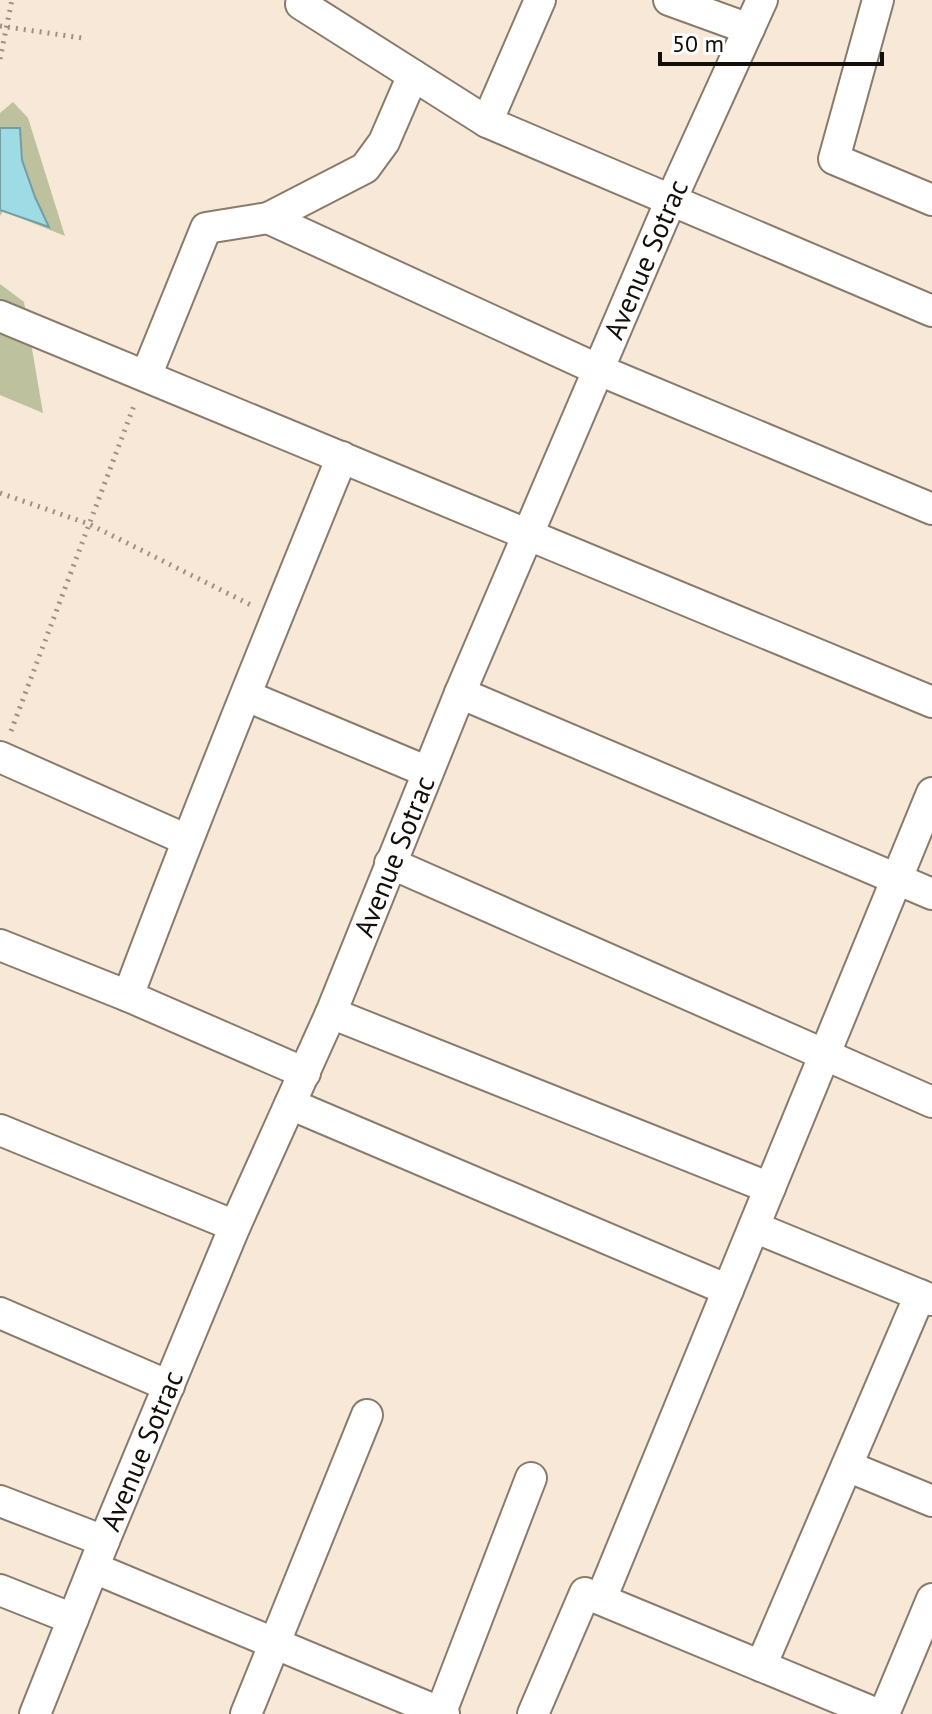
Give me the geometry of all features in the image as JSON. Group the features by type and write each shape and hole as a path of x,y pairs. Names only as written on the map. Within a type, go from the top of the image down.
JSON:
{"street":[{"path":"487,122 540,0"},
{"path":"669,0 749,29"},
{"name":"Avenue Sotrac","path":"35,1714 235,1226 331,1013 460,693 671,200 762,0"},
{"path":"878,0 834,159 928,188"},
{"path":"301,4 487,122 932,311"},
{"path":"146,376 206,228 268,218 365,168 384,142 413,75"},
{"path":"268,218 599,370 932,509"},
{"path":"0,316 932,702"},
{"path":"128,996 187,840 342,457"},
{"path":"460,693 932,894"},
{"path":"247,696 428,772"},
{"path":"0,758 187,840"},
{"path":"601,1599 932,793"},
{"path":"390,863 932,1102"},
{"path":"0,945 128,996 305,1073"},
{"path":"331,1013 770,1188"},
{"path":"290,1104 728,1290"},
{"path":"0,1130 235,1226"},
{"path":"754,1227 926,1298 847,1466 761,1666"},
{"path":"0,1313 169,1386"},
{"path":"246,1714 367,1415"},
{"path":"847,1466 932,1501"},
{"path":"0,1501 274,1644 442,1713 531,1478"},
{"path":"0,1590 73,1619"},
{"path":"533,1714 585,1593 877,1714"},
{"path":"884,1714 932,1599"}],"path":[{"path":"0,59 3,26 12,0"},
{"path":"3,26 82,38"},
{"path":"0,758 146,376"},
{"path":"0,493 89,524 277,618"}],"green space":[{"path":"13,102 28,118 65,236 3,211 0,216 0,113"},
{"path":"0,284 24,302 43,413 0,395"}],"water":[{"path":"0,128 20,128 22,160 49,227 0,210"}]}
